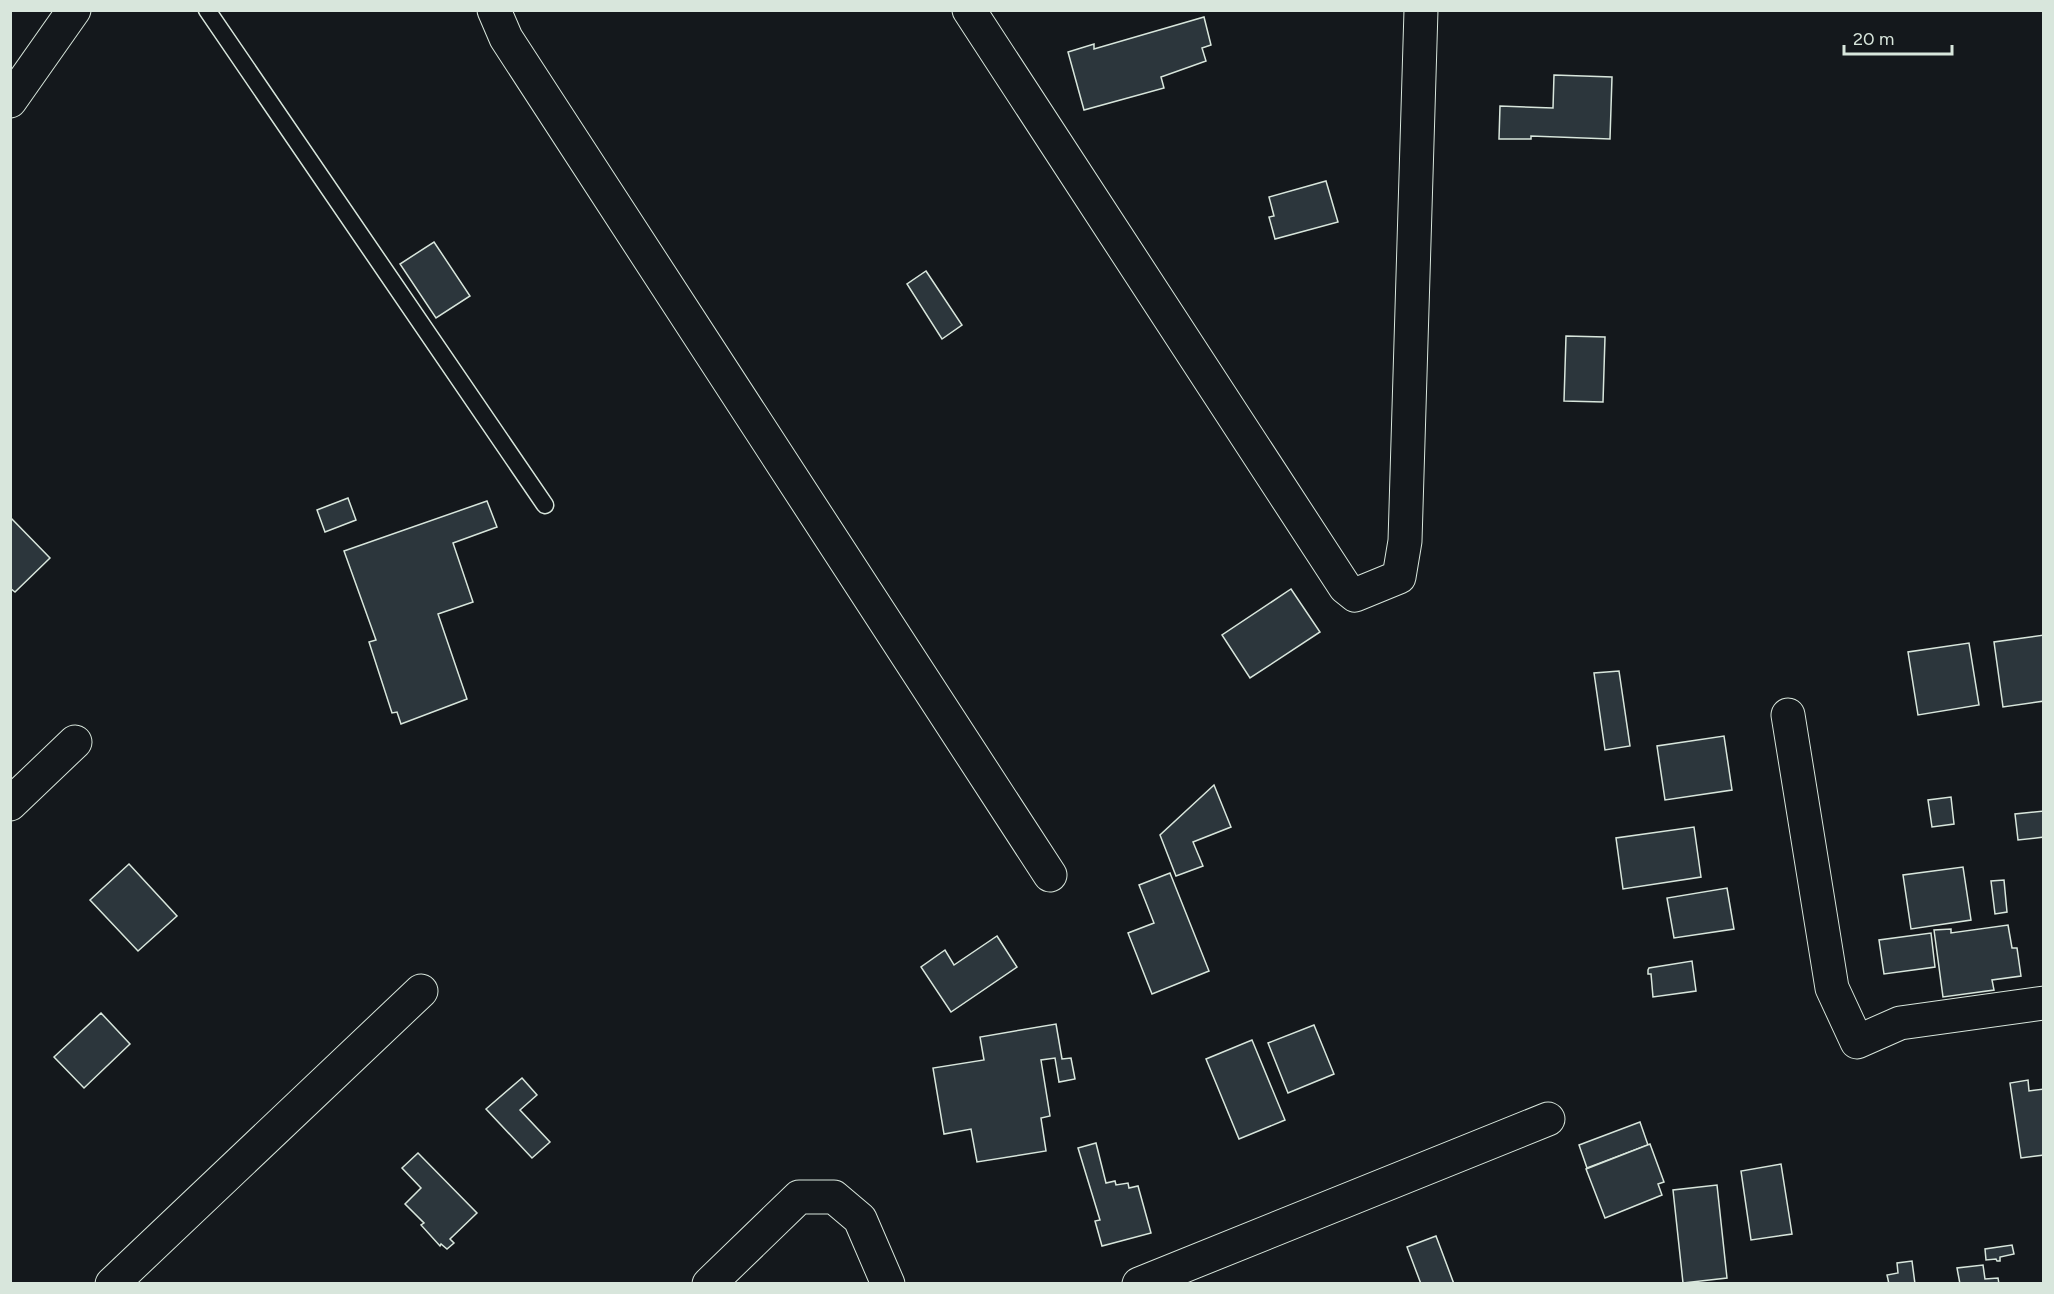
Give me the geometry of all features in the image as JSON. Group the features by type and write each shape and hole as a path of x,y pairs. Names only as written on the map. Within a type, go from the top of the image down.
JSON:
{"street":[{"path":"10,101 74,10"},
{"path":"494,10 512,48 1050,875"},
{"path":"969,10 1345,587 1355,595 1399,577 1406,541 1421,10"},
{"path":"1788,715 1832,988 1857,1042 1900,1023 2043,1003"},
{"path":"10,804 75,742"},
{"path":"112,1284 421,991"},
{"path":"1139,1284 1548,1119"},
{"path":"709,1284 799,1197 834,1197 860,1219 888,1284"}],"lane":[{"path":"207,10 545,506"}],"building":[{"path":"1204,17 1211,45 1202,48 1206,61 1161,77 1164,88 1084,110 1068,52 1094,44 1094,49"},
{"path":"1554,75 1612,77 1610,139 1531,136 1531,139 1499,139 1500,106 1553,108"},
{"path":"1326,181 1338,222 1275,239 1269,217 1274,216 1269,197"},
{"path":"434,242 470,296 436,318 400,264"},
{"path":"926,271 962,325 942,339 907,284"},
{"path":"1566,336 1605,337 1603,402 1564,401"},
{"path":"348,498 356,520 325,532 317,510"},
{"path":"487,501 497,527 453,543 473,602 438,614 467,699 401,724 397,712 392,713 369,642 376,640 344,551"},
{"path":"10,517 50,558 15,592 10,588"},
{"path":"1291,589 1320,632 1250,678 1222,635"},
{"path":"2044,635 2044,701 2003,707 1994,642"},
{"path":"1969,643 1979,705 1918,715 1908,652"},
{"path":"1619,671 1630,746 1605,750 1594,673"},
{"path":"1724,736 1732,790 1665,800 1657,746"},
{"path":"1214,785 1231,827 1193,842 1203,866 1176,876 1160,835"},
{"path":"1951,797 1954,824 1932,827 1928,800"},
{"path":"2044,811 2044,837 2018,840 2015,814"},
{"path":"1694,827 1701,877 1623,889 1616,838"},
{"path":"129,864 177,916 138,951 90,900"},
{"path":"1963,867 1971,920 1911,929 1903,875"},
{"path":"1170,873 1209,971 1152,994 1128,933 1154,923 1139,885"},
{"path":"2004,880 2007,912 1995,914 1991,881"},
{"path":"1727,888 1734,929 1674,938 1667,898"},
{"path":"2008,925 2012,948 2017,948 2021,976 1992,980 1994,990 1943,997 1934,930 1951,929 1951,933"},
{"path":"1931,933 1935,967 1884,974 1879,940"},
{"path":"997,936 1017,967 951,1012 921,967 945,950 954,965"},
{"path":"1692,961 1696,991 1653,997 1651,974 1648,974 1649,968"},
{"path":"101,1013 130,1044 84,1088 54,1057"},
{"path":"1056,1024 1062,1059 1071,1058 1075,1079 1059,1082 1055,1058 1041,1060 1050,1116 1041,1118 1046,1151 977,1162 971,1129 944,1134 933,1068 984,1060 980,1037"},
{"path":"1314,1025 1334,1074 1288,1093 1268,1043"},
{"path":"1252,1040 1285,1120 1239,1139 1206,1059"},
{"path":"522,1078 537,1095 520,1110 550,1142 532,1158 486,1109"},
{"path":"2028,1080 2029,1091 2044,1089 2044,1155 2021,1158 2010,1083"},
{"path":"1640,1122 1648,1145 1587,1168 1579,1145"},
{"path":"1096,1143 1106,1183 1115,1181 1116,1185 1128,1183 1129,1188 1138,1186 1151,1233 1102,1246 1095,1221 1100,1220 1078,1148"},
{"path":"1650,1144 1664,1182 1658,1184 1662,1195 1605,1218 1586,1169"},
{"path":"418,1153 477,1213 450,1239 454,1243 447,1249 441,1244 440,1246 421,1225 424,1223 405,1204 421,1188 402,1168"},
{"path":"1781,1164 1792,1234 1751,1240 1741,1171"},
{"path":"1717,1185 1727,1278 1683,1283 1673,1190"},
{"path":"1436,1236 1454,1284 1421,1284 1407,1247"},
{"path":"2012,1245 2014,1254 2000,1257 2000,1261 1986,1260 1985,1249"},
{"path":"1912,1261 1915,1284 1889,1284 1887,1275 1898,1273 1897,1263"},
{"path":"1983,1265 1985,1279 1998,1278 1999,1284 1960,1284 1957,1268"}]}
